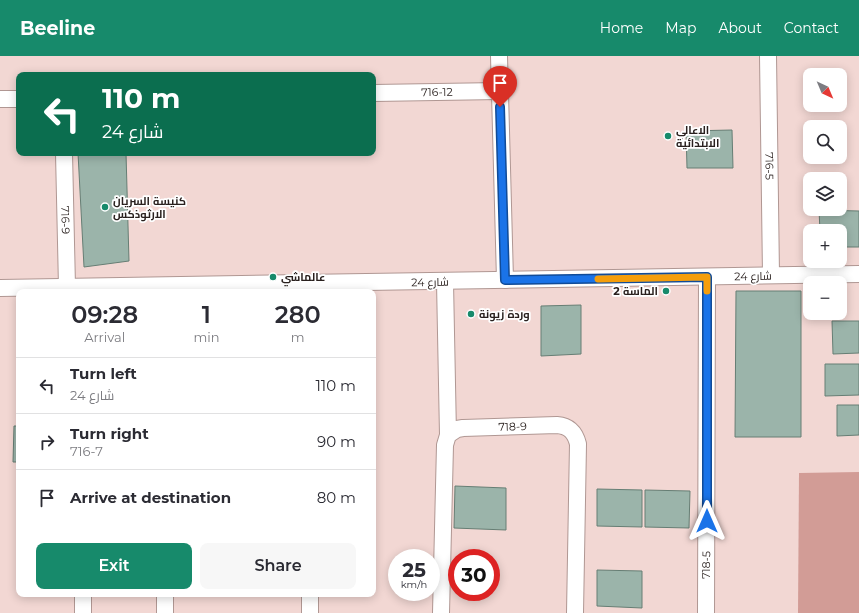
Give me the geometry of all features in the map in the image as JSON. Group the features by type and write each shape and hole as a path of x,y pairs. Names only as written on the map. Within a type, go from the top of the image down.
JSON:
{"street":[{"path":"499,56 505,280"},
{"name":"716-5","path":"768,56 771,275"},
{"name":"716-12","path":"376,93 500,91"},
{"path":"0,99 16,99"},
{"name":"716-9","path":"64,156 67,287"},
{"name":"شارع 24","path":"167,289 505,280 859,274"},
{"name":"718-5","path":"706,613 707,277"},
{"path":"441,613 445,445 448,435 445,282"},
{"name":"شارع 24","path":"0,288 67,287 79,289"},
{"name":"718-9","path":"448,435 457,429 463,428 557,425 563,426 574,432 578,444 575,613"},
{"path":"83,597 83,613"},
{"path":"165,597 165,613"},
{"path":"310,597 310,613"}],"shaded area":[{"path":"859,472 859,613 798,613 799,473"}],"building":[{"path":"732,130 733,168 687,168 686,131"},
{"name":"كنيسة السريان الارثوذكس","path":"78,156 126,156 129,261 84,267"},
{"path":"847,211 859,211 859,247 847,247 847,224 820,224 819,216 847,216"},
{"path":"736,291 801,291 801,437 735,437"},
{"path":"581,305 581,354 541,356 541,306"},
{"path":"832,321 859,321 859,353 833,354"},
{"path":"825,364 859,364 859,395 825,396"},
{"path":"837,405 859,405 859,435 837,436"},
{"path":"14,426 16,426 16,462 13,462"},
{"path":"455,486 506,488 506,530 454,528"},
{"path":"597,489 642,490 642,527 597,526"},
{"path":"645,490 690,491 689,528 645,527"},
{"path":"597,570 642,571 642,608 597,606"}],"slow traffic":[{"path":"598,279 707,277 707,291"}],"place":[{"name":"الاعالي الابتدائية","path":"668,136"},
{"name":"كنيسة السريان الارثوذكس","path":"105,207"},
{"name":"عالماشي","path":"273,277"},
{"name":"الماسة 2","path":"666,291"},
{"name":"وردة زيونة","path":"471,314"}],"route":[{"path":"500,107 505,280 707,277 707,521"}]}
